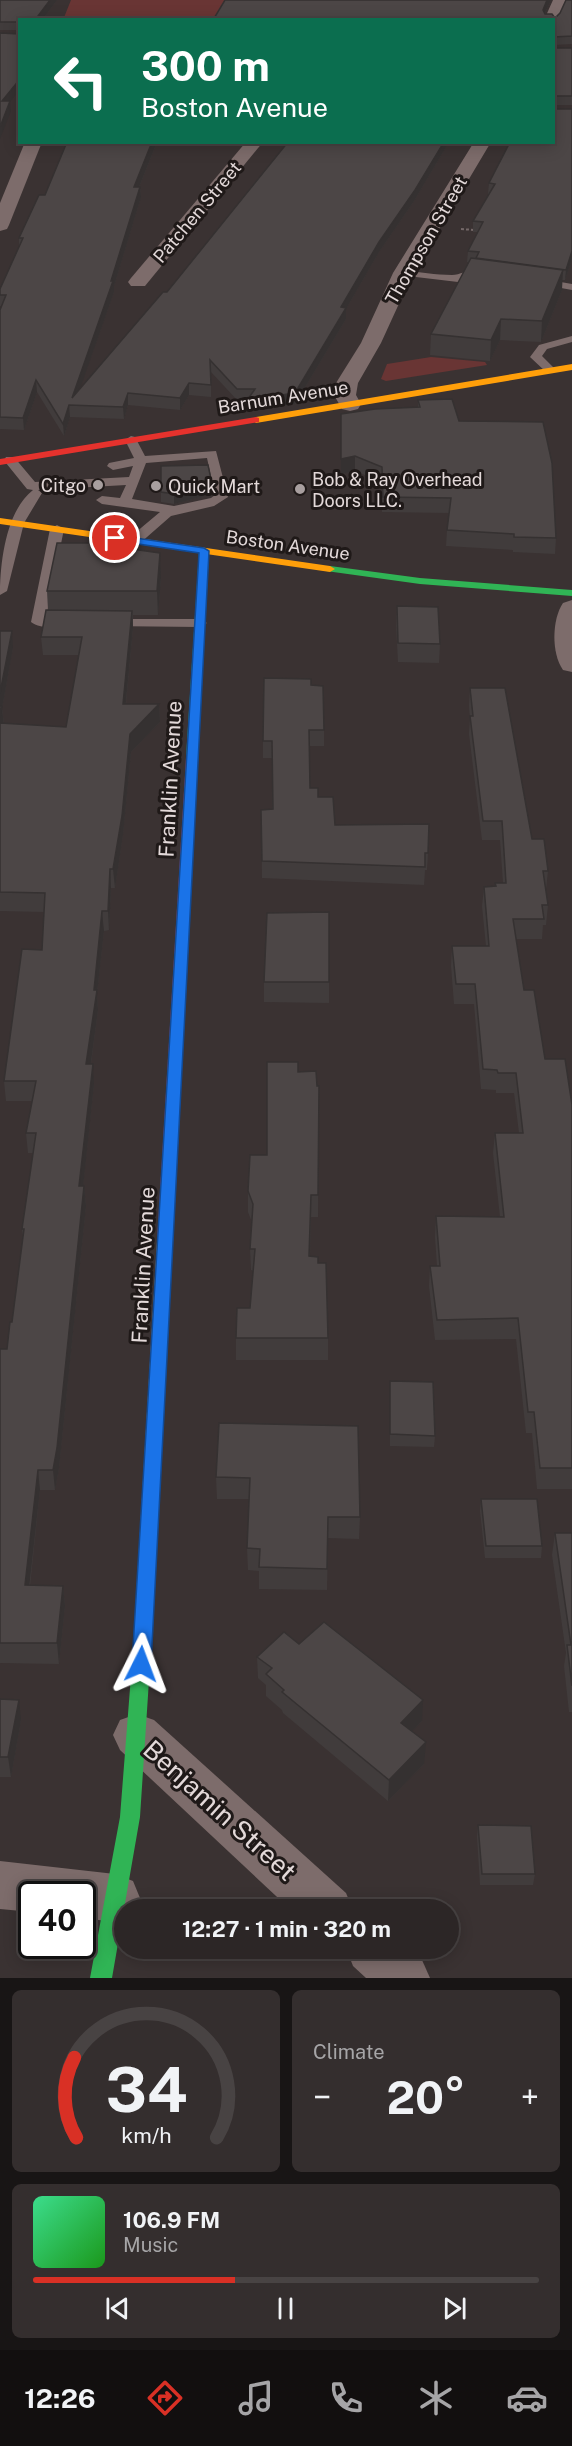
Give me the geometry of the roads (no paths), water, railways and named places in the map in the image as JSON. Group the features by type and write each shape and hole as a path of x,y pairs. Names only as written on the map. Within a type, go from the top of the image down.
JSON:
{"street":[{"path":"552,18 560,0"},
{"path":"0,225 33,144"},
{"name":"Patchen Street","path":"138,282 253,144"},
{"name":"Thompson Street","path":"350,404 345,395 347,383 371,343 403,273 482,144"},
{"name":"Barnum Avenue","path":"5,461 572,367"},
{"name":"Boston Avenue","path":"0,521 420,581 572,593"},
{"name":"Franklin Avenue","path":"101,1978 130,1817 137,1735 204,551"},
{"path":"572,608 568,622 572,664"},
{"name":"Benjamin Street","path":"137,1735 316,1899"},
{"path":"0,1885 115,1898"},
{"path":"383,1959 404,1978"}],"lane":[{"path":"403,273 458,279 467,273 501,277"},
{"path":"524,279 572,287"},
{"path":"550,370 536,357 543,347 572,339"},
{"path":"124,502 141,460 131,441"},
{"path":"102,500 173,510 211,504 222,497 212,454 141,460 113,466"},
{"path":"5,461 32,486 76,495"},
{"path":"32,486 85,471"},
{"path":"32,486 134,481"},
{"path":"0,591 17,523 32,486"},
{"path":"134,541 158,519 173,510"},
{"path":"57,529 38,622 200,622"}],"place":[{"name":"Citgo","path":"98,485"},
{"name":"Quick Mart","path":"156,486"},
{"name":"Bob & Ray Overhead Doors LLC.","path":"300,489"}]}
